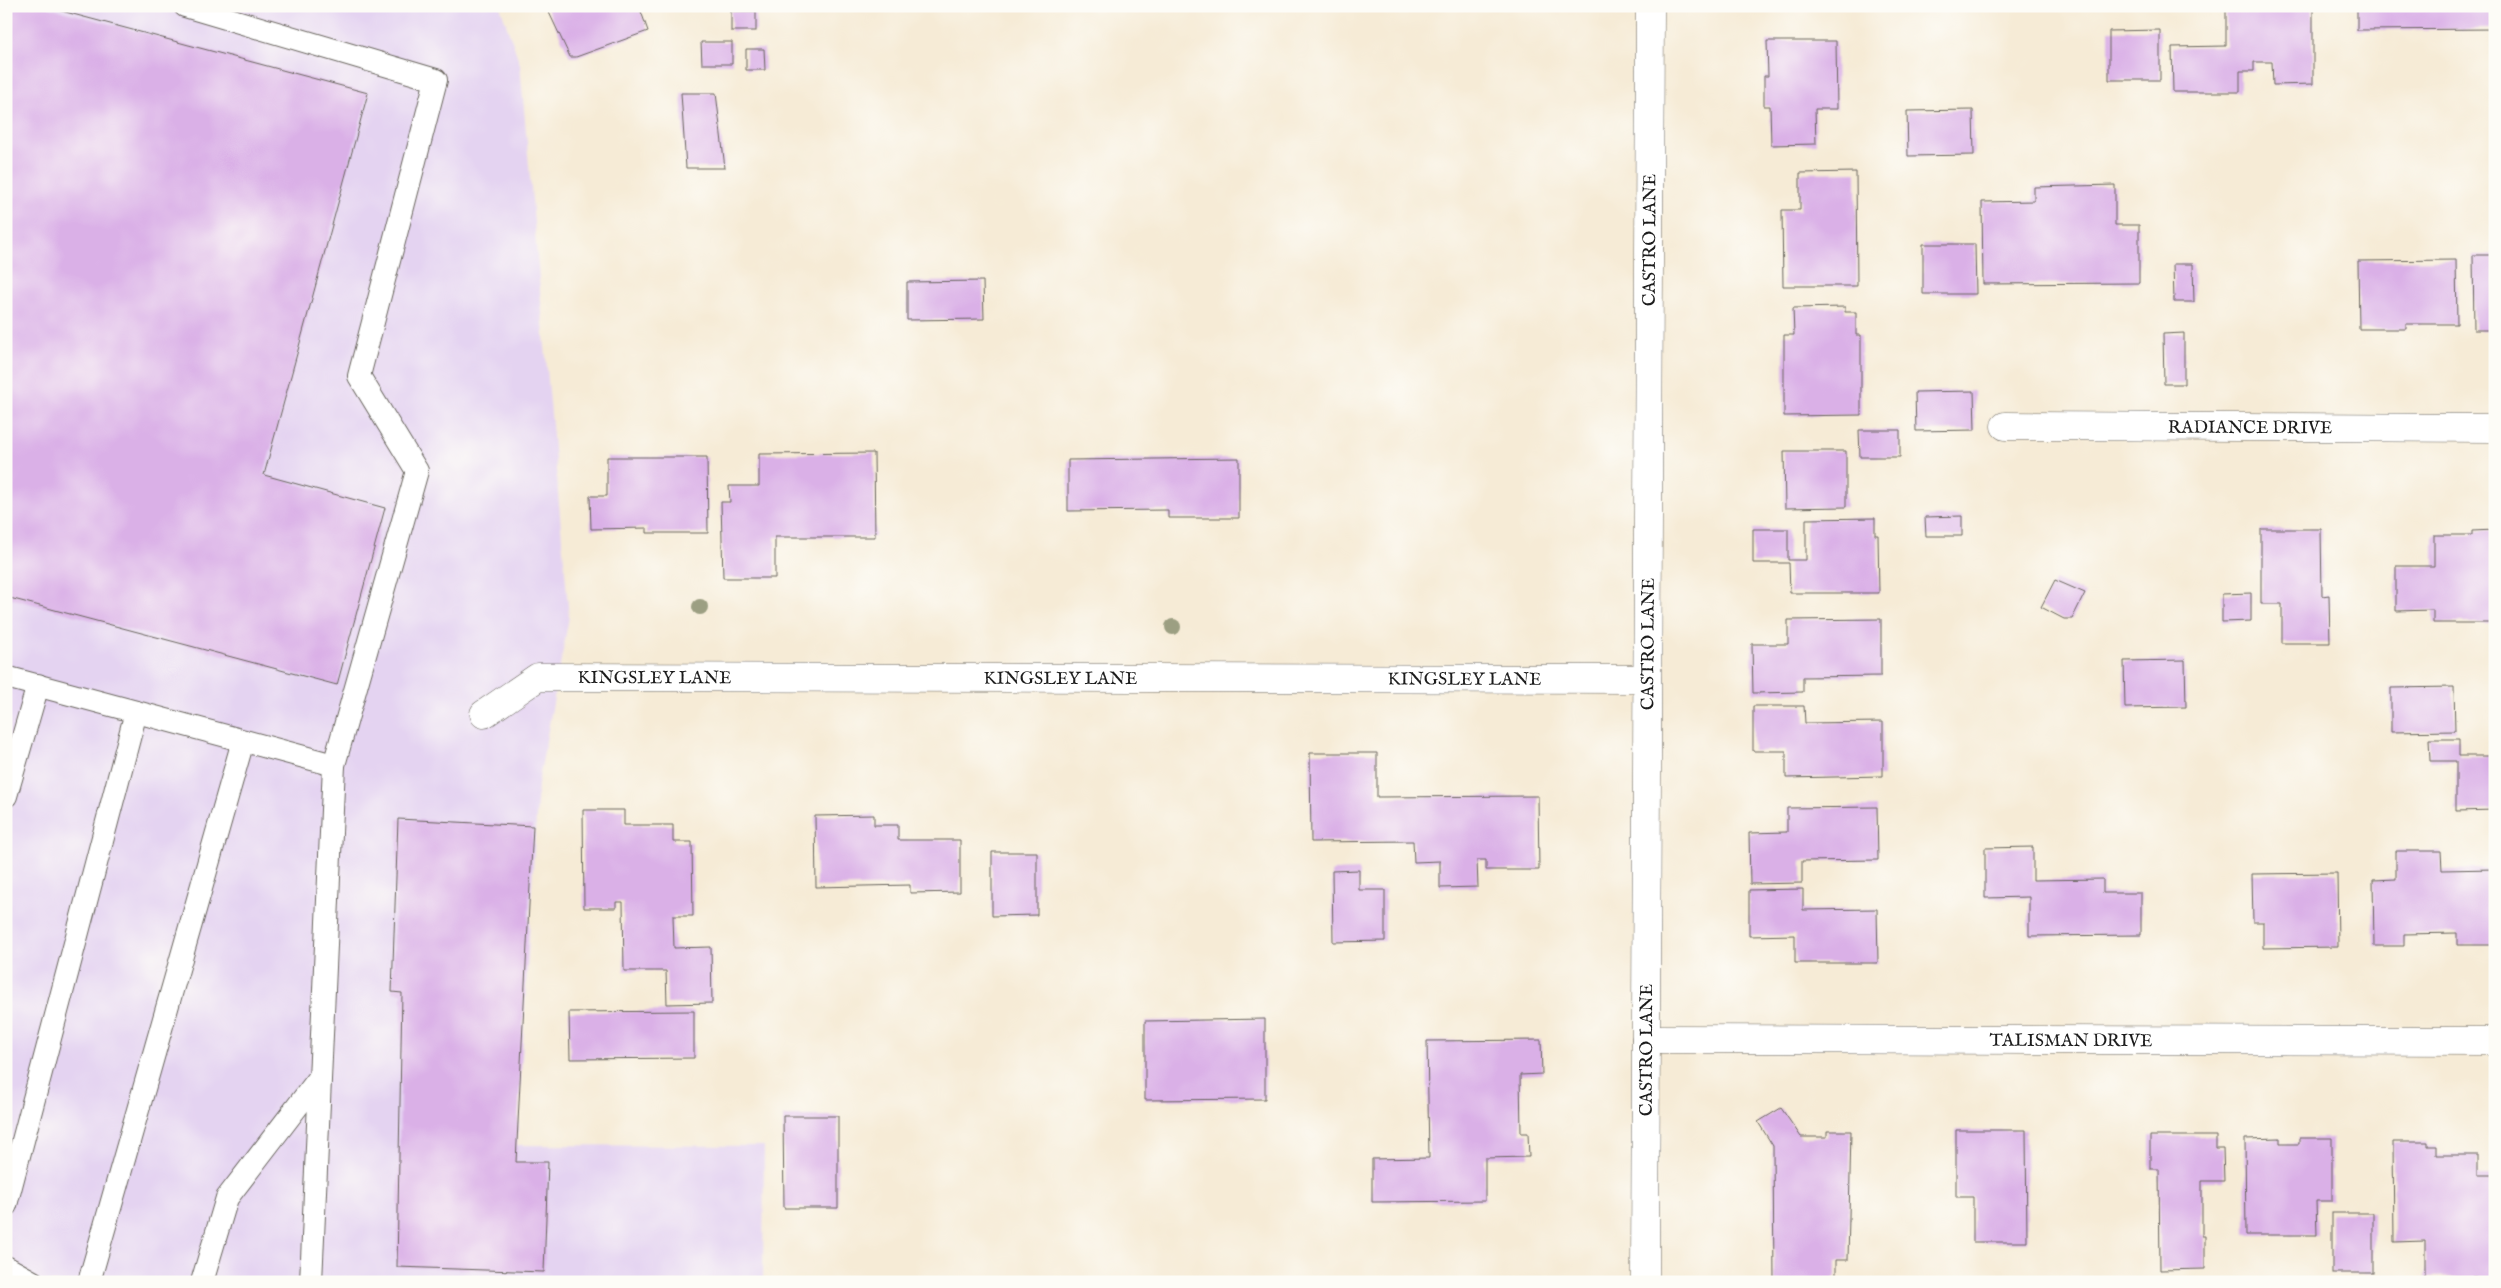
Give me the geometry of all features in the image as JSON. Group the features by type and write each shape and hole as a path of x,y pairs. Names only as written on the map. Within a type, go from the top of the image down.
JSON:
{"street":[{"name":"CASTRO LANE","path":"1645,1282 1650,6"},
{"name":"RADIANCE DRIVE","path":"2005,426 2495,428"},
{"name":"KINGSLEY LANE","path":"484,714 538,677 1647,679"},
{"name":"TALISMAN DRIVE","path":"1646,1039 2495,1041"}],"lane":[{"path":"184,6 436,80 359,376 417,471 334,765 311,1282"},
{"path":"6,677 334,765"},
{"path":"6,796 38,685"},
{"path":"6,1205 136,712"},
{"path":"89,1282 243,741"},
{"path":"202,1282 227,1198 320,1077"},
{"path":"6,1267 32,1282"}],"shaded area":[{"path":"6,6 500,6 520,64 569,617 538,784 517,1145 764,1146 763,1282 6,1282"}],"building":[{"path":"6,6 43,6 368,93 264,475 385,508 337,685 6,597"},
{"path":"546,6 639,6 648,31 576,57 570,57"},
{"path":"2226,6 2313,6 2313,84 2273,85 2272,62 2254,62 2254,71 2240,71 2240,92 2173,92 2172,47 2226,46"},
{"path":"2357,6 2495,6 2495,29 2357,30"},
{"path":"731,11 756,11 756,31 731,31"},
{"path":"2160,30 2160,80 2109,80 2109,31"},
{"path":"1767,41 1836,41 1837,109 1815,109 1816,144 1771,145 1770,106 1764,106 1764,76 1768,76"},
{"path":"701,42 732,42 732,64 702,64"},
{"path":"746,49 764,49 765,70 746,70"},
{"path":"681,93 716,93 725,168 686,168"},
{"path":"1973,110 1974,155 1908,156 1907,111"},
{"path":"1856,172 1857,286 1783,286 1782,210 1800,210 1800,173"},
{"path":"2115,185 2115,225 2139,225 2139,283 1983,284 1982,202 2034,201 2034,187"},
{"path":"1923,244 1975,244 1976,294 1923,294"},
{"path":"2473,255 2495,255 2495,330 2474,330"},
{"path":"2456,260 2457,324 2406,324 2406,329 2359,329 2358,261"},
{"path":"2173,264 2193,264 2194,302 2174,302"},
{"path":"983,281 984,319 907,320 907,282"},
{"path":"1845,307 1845,312 1856,312 1856,335 1861,335 1861,415 1784,416 1784,335 1794,335 1793,308"},
{"path":"2184,333 2184,384 2164,384 2163,334"},
{"path":"1974,391 1975,430 1916,431 1915,392"},
{"path":"1859,430 1900,430 1900,457 1860,457"},
{"path":"1784,451 1846,451 1846,507 1785,508"},
{"path":"874,453 875,537 775,537 775,578 723,578 721,502 730,502 729,486 759,486 759,454"},
{"path":"607,457 707,457 708,533 647,533 647,528 591,529 590,496 607,496"},
{"path":"1239,458 1239,518 1168,518 1168,510 1068,511 1068,460"},
{"path":"1962,516 1962,536 1926,536 1925,517"},
{"path":"1875,518 1875,535 1878,535 1879,593 1790,593 1789,563 1753,563 1753,529 1788,529 1788,560 1806,560 1806,519"},
{"path":"2261,529 2321,529 2322,596 2329,595 2330,643 2282,643 2282,604 2261,604"},
{"path":"2495,530 2495,623 2433,623 2433,610 2396,611 2396,566 2434,566 2434,535 2472,535 2472,531"},
{"path":"2055,580 2085,593 2072,619 2064,619 2041,607"},
{"path":"2251,593 2251,621 2222,622 2222,594"},
{"path":"1881,619 1881,676 1803,677 1803,692 1753,693 1752,644 1788,644 1788,620"},
{"path":"2185,660 2186,707 2125,708 2124,661"},
{"path":"2454,687 2455,731 2391,732 2391,688"},
{"path":"1753,706 1804,706 1805,723 1883,722 1883,776 1786,778 1786,751 1753,751"},
{"path":"2429,739 2459,739 2459,756 2495,756 2495,810 2456,811 2456,761 2430,761"},
{"path":"1310,753 1377,753 1377,797 1538,796 1539,870 1486,870 1486,860 1477,860 1478,887 1440,888 1440,861 1414,862 1413,841 1311,842"},
{"path":"1877,807 1878,860 1802,861 1802,883 1750,884 1749,833 1787,832 1787,808"},
{"path":"583,810 624,810 624,825 673,825 673,842 692,842 693,916 673,916 674,948 711,947 712,1003 667,1004 666,971 624,971 623,902 616,902 616,908 584,908"},
{"path":"874,815 874,825 898,825 898,840 960,840 960,892 910,893 910,885 816,887 815,816"},
{"path":"398,819 533,826 516,1162 548,1162 544,1272 397,1267 402,993 392,992"},
{"path":"2033,847 2033,880 2103,879 2103,893 2141,893 2141,935 2029,936 2029,897 1985,898 1985,848"},
{"path":"2396,851 2441,851 2442,870 2495,869 2495,945 2457,945 2457,933 2404,934 2404,946 2374,946 2373,880 2396,879"},
{"path":"992,852 1037,852 1037,915 992,916"},
{"path":"1359,870 1359,890 1385,890 1385,941 1333,942 1332,871"},
{"path":"2337,873 2338,947 2263,948 2263,922 2253,922 2252,874"},
{"path":"1803,889 1803,910 1877,909 1878,963 1795,963 1795,935 1749,936 1749,890"},
{"path":"694,1011 694,1058 570,1059 569,1012"},
{"path":"1265,1019 1265,1099 1145,1100 1145,1021"},
{"path":"1541,1040 1542,1074 1520,1075 1521,1133 1528,1133 1529,1157 1485,1158 1485,1201 1372,1202 1372,1159 1429,1158 1427,1041"},
{"path":"1781,1108 1801,1137 1827,1137 1827,1131 1851,1131 1848,1260 1836,1260 1836,1276 1831,1282 1774,1282 1773,1146 1758,1122"},
{"path":"783,1116 838,1116 838,1208 784,1208"},
{"path":"1956,1130 2026,1130 2027,1242 1973,1242 1973,1197 1956,1197"},
{"path":"2150,1136 2216,1136 2216,1148 2223,1148 2224,1181 2202,1181 2202,1235 2205,1235 2205,1269 2160,1270 2159,1169 2150,1169"},
{"path":"2280,1138 2280,1144 2299,1144 2299,1138 2332,1138 2332,1201 2316,1201 2317,1235 2246,1235 2245,1139"},
{"path":"2393,1142 2428,1142 2428,1146 2436,1146 2436,1155 2478,1155 2478,1175 2495,1175 2495,1282 2476,1282 2476,1277 2425,1278 2425,1241 2394,1242"},
{"path":"2332,1213 2373,1213 2373,1273 2332,1273"}]}
